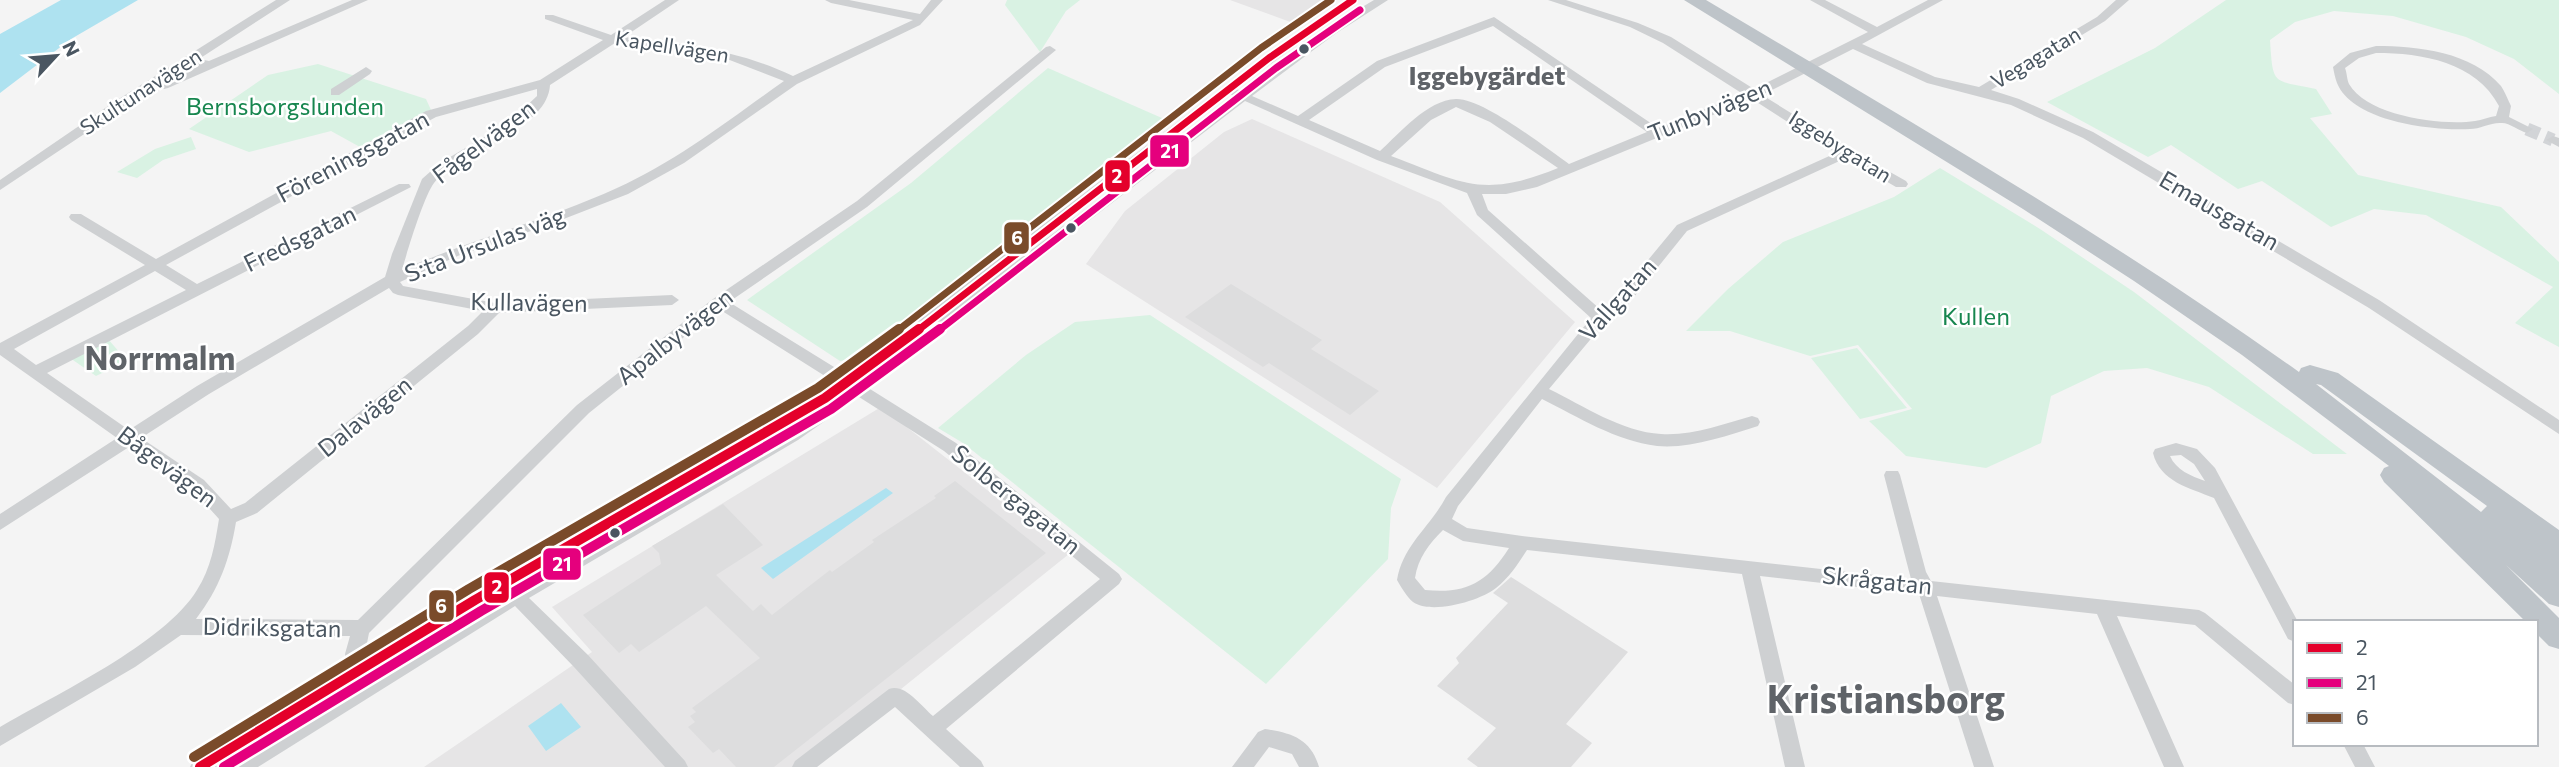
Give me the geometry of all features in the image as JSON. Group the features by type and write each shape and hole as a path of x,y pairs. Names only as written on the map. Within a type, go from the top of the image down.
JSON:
{"highway":[{"path":"1693,0 2007,191 2237,341 2423,479 2559,596"},
{"path":"1715,0 2082,223 2194,295 2309,374 2432,466 2559,571"},
{"path":"2237,341 2243,355 2320,414 2410,490 2559,637"},
{"path":"2309,374 2329,379 2559,544"}],"street":[{"name":"Skultunavägen","path":"0,186 126,100 284,0"},
{"path":"126,100 362,0"},
{"name":"Föreningsgatan","path":"1,349 431,114 544,83 673,0"},
{"path":"831,0 923,18"},
{"name":"S:ta Ursulas väg","path":"0,523 204,390 392,280 456,251 538,224 623,191 679,160 793,81 923,18 937,0"},
{"path":"200,767 357,670 792,436 852,387 1237,93 1320,21 1353,0"},
{"path":"1237,93 1382,0"},
{"name":"Iggebygatan","path":"1554,0 1653,32 1846,153 1901,184"},
{"path":"1816,0 1877,32"},
{"name":"Tunbyvägen","path":"1237,93 1434,179 1473,190 1506,190 1532,184 1755,94 1936,0"},
{"name":"Vegagatan","path":"1981,91 2101,19 2123,0"},
{"name":"Kapellvägen","path":"549,17 611,38 733,55 793,81"},
{"path":"1299,121 1381,64 1494,21 1657,133"},
{"name":"Emausgatan","path":"1853,44 1931,80 2015,102 2088,135 2374,304 2559,428"},
{"path":"2502,119 2505,106 2496,87 2474,71 2437,56 2407,50 2382,49 2351,56 2339,67 2339,77 2348,93 2379,111 2446,125 2474,125 2502,119 2527,129"},
{"name":"Apalbyvägen","path":"362,628 553,436 593,401 718,302 862,204 1050,50"},
{"path":"187,61 210,65"},
{"path":"335,92 366,71"},
{"name":"Fågelvägen","path":"392,280 399,254 427,182 445,166 519,121 543,97 544,83"},
{"path":"1382,157 1430,116 1447,106 1468,104 1568,169"},
{"name":"Vallgatan","path":"1522,542 1511,562 1475,595 1437,600 1420,597 1406,580 1407,570 1427,533 1444,518 1452,502 1600,318 1620,304 1682,228 1846,153"},
{"name":"Fredsgatan","path":"34,373 404,187"},
{"path":"1473,190 1482,212 1600,318"},
{"path":"76,218 197,290"},
{"name":"Kullavägen","path":"392,280 398,290 407,293 495,308 673,300"},
{"name":"Solbergagatan","path":"718,302 950,447 1113,579 933,728"},
{"name":"Dalavägen","path":"228,518 251,508 473,330 495,308"},
{"name":"Bågevägen","path":"0,737 140,655 181,627 214,574 223,553 228,518 208,494 1,349"},
{"path":"1539,391 1630,433 1656,440 1682,439 1752,422"},
{"path":"1892,475 1917,573 1925,586 1984,767"},
{"path":"2220,493 2293,630"},
{"name":"Skrågatan","path":"1444,518 1464,534 1522,542 2199,618 2293,695"},
{"path":"1749,568 1795,767"},
{"path":"241,767 510,590"},
{"path":"510,590 678,767"},
{"path":"2103,606 2174,767"},
{"name":"Didriksgatan","path":"181,627 362,628"},
{"path":"357,670 354,659 355,644 362,628"},
{"path":"802,767 896,695 974,767"},
{"path":"1242,767 1265,738 1294,743 1303,750 1309,767"},
{"path":"2354,746 2365,767"}],"shaded area":[{"path":"1230,0 1327,0 1293,23"},
{"path":"1252,119 1440,202 1575,322 1437,488 1086,264 1125,211 1224,132"},
{"path":"881,407 1069,554 804,767 424,767 592,652 552,607"}],"green space":[{"path":"1007,0 1080,0 1066,11 1040,52 1005,5"},
{"path":"2226,0 2559,0 2559,94 2514,59 2466,37 2393,16 2334,11 2295,22 2270,40 2274,73 2283,82 2316,89 2332,114 2310,118 2358,175 2501,207 2559,262 2559,347 2515,323 2553,287 2426,215 2374,209 2331,227 2262,181 2238,189 2171,145 2148,157 2047,102 2155,48"},
{"name":"Bernsborgslunden","path":"318,64 426,99 431,110 360,147 331,131 249,152 189,129 268,75"},
{"path":"1048,68 1171,122 865,358 840,361 747,300 911,183"},
{"path":"191,137 196,149 163,160 137,178 117,172 155,149"},
{"name":"Kullen","path":"1940,168 2040,229 2134,292 2347,454 2313,454 2209,387 2147,368 2104,371 2051,396 2041,443 1986,468 1906,456 1869,421 1912,409 1858,345 1810,356 1730,331 1686,331 1728,289 1783,242 1894,197"},
{"path":"1150,315 1401,479 1391,508 1388,559 1266,684 963,443 938,428 1026,355 1075,322"},
{"path":"108,339 127,361 96,376 70,358"},
{"path":"1857,348 1907,408 1860,419 1811,358"}],"water":[{"path":"61,0 138,0 71,39 0,93 0,34"},
{"path":"886,488 893,493 773,579 761,568"},
{"path":"561,703 581,727 546,751 528,726"}],"building":[{"path":"1231,284 1322,340 1311,349 1379,391 1350,415 1269,363 1263,367 1185,317"},
{"path":"955,481 1046,553 774,767 736,767 719,749 713,753 688,727 695,722 690,716 696,712 692,708 760,658 706,606 639,652 631,644 619,653 583,615 661,564 659,553 652,546 723,504 763,545 716,575 753,611 761,604 772,615 830,570 832,572 874,542 872,540 936,498 934,496"},
{"path":"1511,577 1628,652 1566,724 1592,743 1571,767 1478,767 1467,759 1496,728 1437,686 1459,663 1456,658 1508,603 1493,593"}],"tunnel":[{"path":"2527,129 2553,140"}],"transit line":[{"name":"6","path":"194,757 469,589 818,388 874,349 1261,48 1331,0"},
{"name":"2","path":"200,767 475,600 825,398 881,359 1269,58 1353,0"},
{"name":"21","path":"224,767 481,611 831,409 889,369 1276,68 1360,10"}],"district":[{"name":"Iggebygärdet","path":"1487,76"},
{"name":"Norrmalm","path":"160,359"},
{"name":"Kristiansborg","path":"1886,700"}]}
